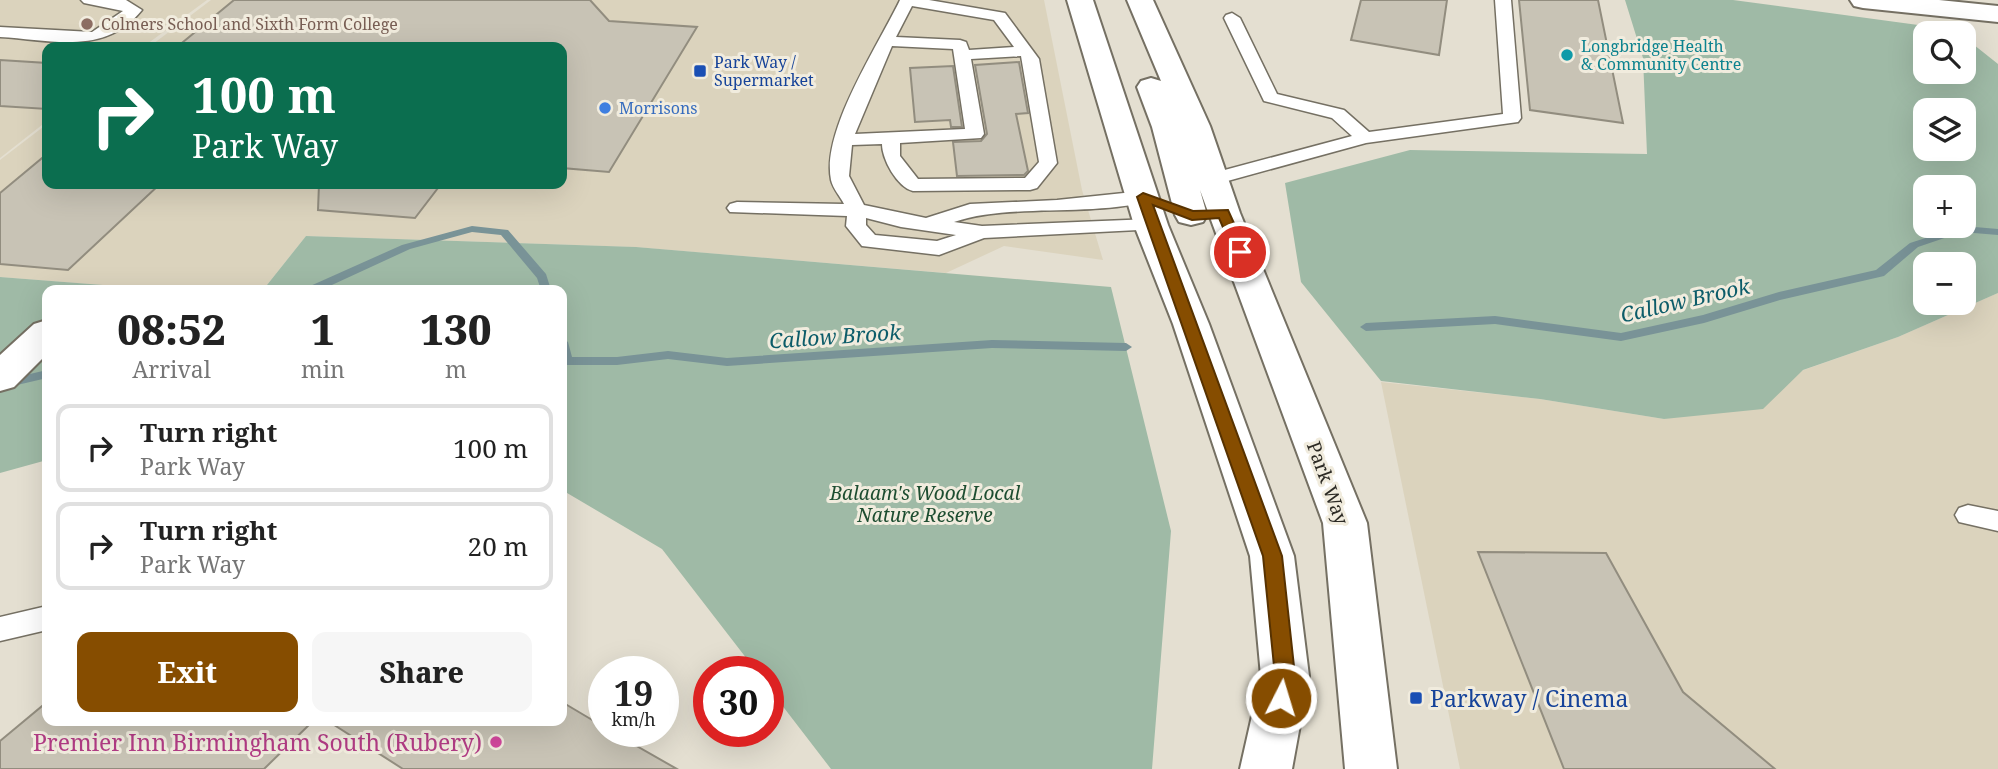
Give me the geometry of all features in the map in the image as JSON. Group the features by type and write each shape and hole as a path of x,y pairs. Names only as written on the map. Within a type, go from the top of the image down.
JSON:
{"main road":[{"path":"1080,0 1147,211 1191,324 1272,556 1285,676 1266,769"},
{"name":"Park Way","path":"1120,0 1128,32 1167,127 1209,202 1345,523 1371,769"},
{"name":"Park Way","path":"1140,0 1195,126 1209,202"},
{"path":"1873,2 1998,14"},
{"path":"1873,2 1998,25"},
{"path":"1147,211 1209,202"},
{"path":"6,372 42,338"}],"lane":[{"path":"0,32 92,37 103,34 134,10 120,3 89,0"},
{"path":"1209,202 1365,138 1512,118 1503,0"},
{"path":"891,138 891,156 913,185 1030,184 1048,163 1031,59 999,16 908,1 886,41 844,140 840,178 858,210 856,226 869,241 939,248 982,232 1147,211"},
{"path":"1232,18 1270,97 1338,114 1365,138"},
{"path":"844,140 975,134 960,45 886,41"},
{"path":"962,55 1026,51"},
{"path":"930,223 970,210 1057,206 1147,211"},
{"path":"737,208 858,210 901,221 982,232"},
{"path":"1968,515 1998,521"},
{"path":"0,629 42,619"}],"shaded area":[{"name":"Colmers School and Sixth Form College","path":"0,0 207,0 150,42 42,42 42,125 0,158"},
{"path":"211,0 1044,0 1082,190 1103,260 1004,246 946,273 635,247 306,236 267,285 102,285 0,277 0,160 42,128 42,189 567,189 567,42 156,42"},
{"path":"1998,293 1998,769 1460,769 1381,382 1540,399 1664,419 1898,337 1948,315 1976,315 1976,303"}],"green space":[{"path":"1625,0 1733,0 1913,24 1913,84 1976,84 1976,47 1998,64 1998,293 1976,303 1976,252 1913,252 1913,315 1948,315 1898,337 1803,370 1763,409 1664,419 1540,399 1381,381 1301,282 1285,183 1410,150 1647,154 1643,58"},
{"name":"Balaam's Wood Local Nature Reserve","path":"306,236 636,247 1111,287 1171,531 1152,769 831,769 784,708 784,656 745,656 662,549 567,493 567,285 267,285"},
{"path":"0,277 103,285 42,285 42,461 0,473"}],"building":[{"name":"Morrisons","path":"234,0 590,0 609,21 697,27 609,172 567,168 567,42 183,42"},
{"path":"1361,0 1447,0 1439,55 1351,40"},
{"name":"Longbridge Health & Community Centre","path":"1519,0 1598,0 1623,123 1530,110"},
{"path":"0,60 42,63 42,109 0,106"},
{"path":"1019,62 1028,113 1016,114 1028,171 1024,175 957,176 953,142 981,141 987,134 975,65"},
{"path":"953,66 962,127 951,127 950,120 915,122 910,68"},
{"path":"42,158 42,189 155,189 68,270 0,264 0,193"},
{"path":"319,189 437,189 415,218 318,210"},
{"path":"1478,552 1606,553 1683,692 1775,769 1564,769"},
{"name":"Premier Inn Birmingham South (Rubery)","path":"567,705 588,717 588,747 638,747 677,769 403,769 336,726 567,726"},
{"path":"42,706 42,726 308,726 264,769 0,769 0,741"}],"waterway":[{"name":"Callow Brook","path":"323,285 406,247 472,229 504,232 542,277 544,285"},
{"name":"Callow Brook","path":"1366,327 1495,320 1621,337 1704,319 1779,296 1880,273 1914,245 1961,229 1998,232"},
{"name":"Callow Brook","path":"567,361 617,361 668,355 727,362 992,344 1126,347"},
{"name":"Callow Brook","path":"0,385 42,375"}],"place":[{"name":"Colmers School and Sixth Form College","path":"87,24"},
{"name":"Longbridge Health & Community Centre","path":"1567,55"},
{"name":"Park Way / Supermarket","path":"700,71"},
{"name":"Morrisons","path":"605,108"},
{"name":"Parkway / Cinema","path":"1416,698"},
{"name":"Premier Inn Birmingham South (Rubery)","path":"496,742"}],"route":[{"path":"1240,252 1224,213 1192,215 1143,197 1151,225 1191,324 1272,556 1285,676 1281,698"}]}
